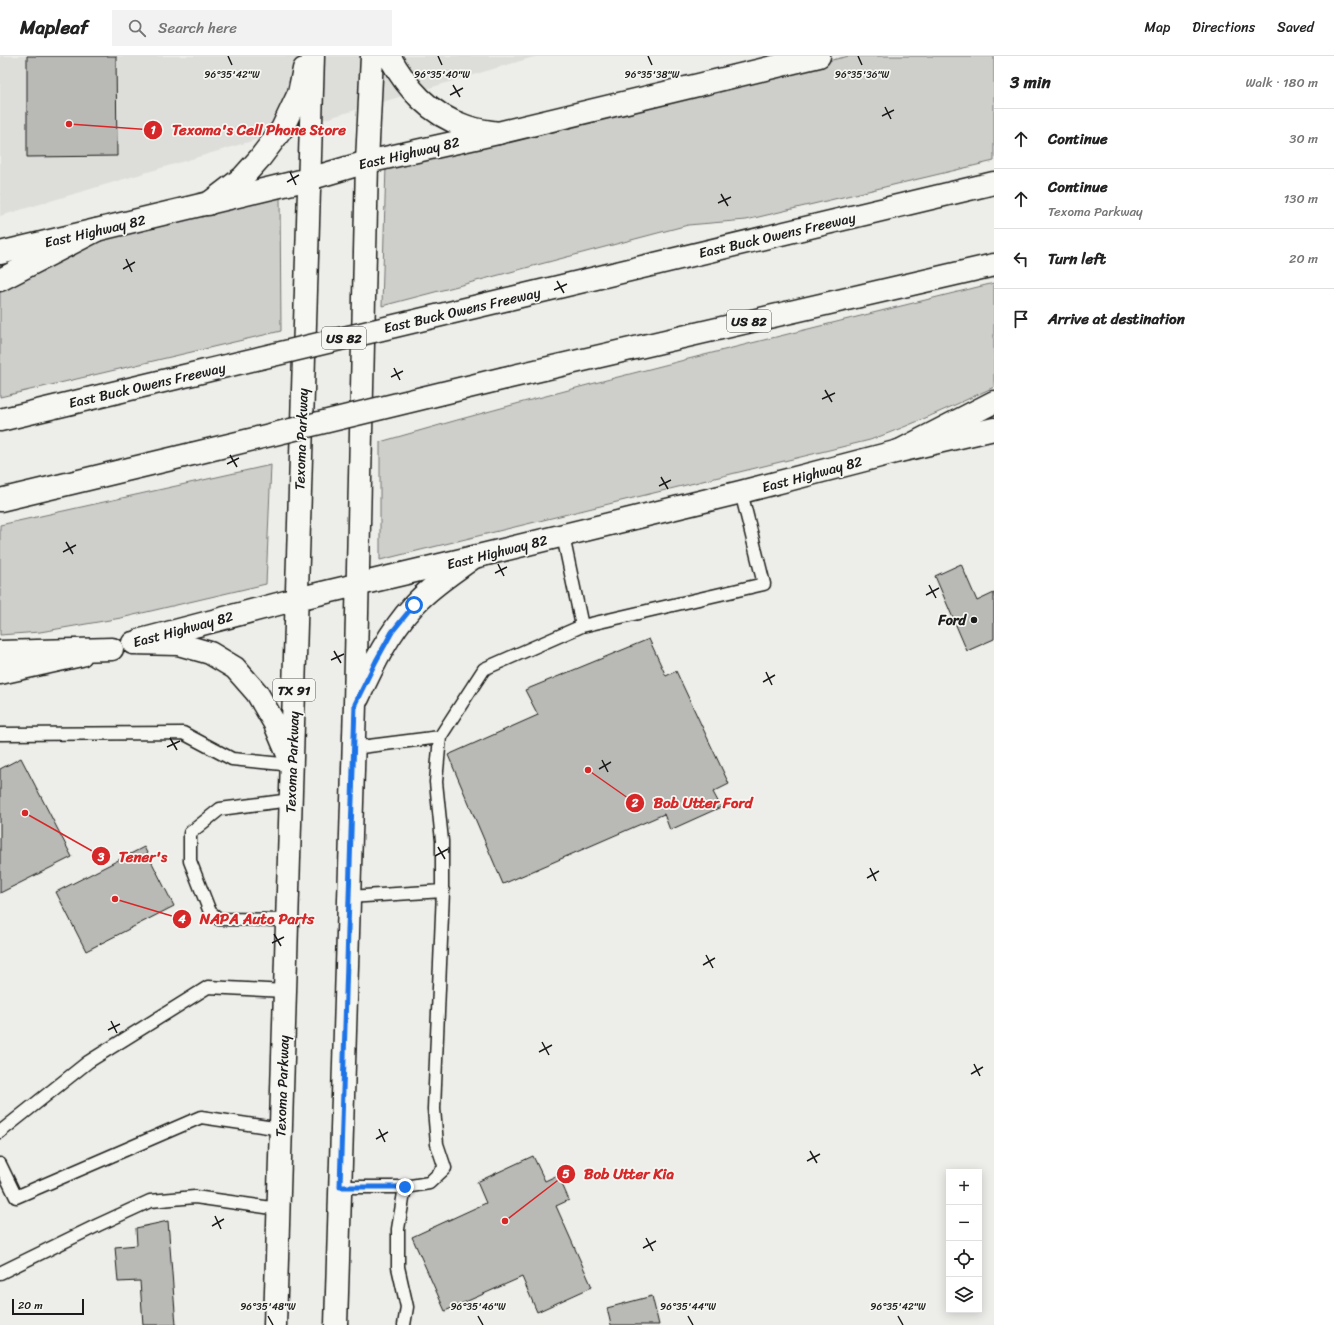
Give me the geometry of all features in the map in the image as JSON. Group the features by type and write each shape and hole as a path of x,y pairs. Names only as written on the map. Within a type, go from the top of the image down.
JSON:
{"main road":[{"path":"208,204 242,178 260,158 282,129 299,93 307,56"},
{"name":"Texoma Parkway","path":"275,1325 313,56"},
{"path":"336,1325 355,704 367,162 372,56"},
{"path":"389,56 400,76 416,95 438,113 465,127 498,133"},
{"name":"East Highway 82","path":"0,253 309,179 367,162 498,133 811,57"},
{"name":"East Buck Owens Freeway","path":"0,420 994,183"},
{"path":"0,280 97,230"},
{"name":"US 82","path":"0,500 505,378 994,265"},
{"path":"899,451 994,402"},
{"name":"East Highway 82","path":"0,673 112,648 297,599 563,536 899,451 994,429"},
{"path":"355,704 392,632 414,605 436,585 474,557"},
{"path":"133,642 178,644 210,653 235,668 257,693 275,724 292,765"},
{"path":"0,652 112,648"}],"lane":[{"path":"340,1187 405,1187 429,1183 445,1168 437,1144 434,1109 442,891 442,841 436,782 440,737 484,669 582,626 764,584 741,492"},
{"path":"563,536 582,626"},
{"path":"0,734 183,733 232,759 292,765"},
{"path":"353,748 440,737"},
{"path":"287,920 219,919 210,912 190,862 190,833 220,809 291,800"},
{"path":"349,897 442,891"},
{"path":"0,1132 88,1062 208,987 285,991"},
{"path":"0,1164 16,1197 201,1117 281,1129"},
{"path":"404,1325 407,1307 398,1267 398,1229 405,1187"},
{"path":"0,1273 150,1201 195,1197 279,1209"}],"shaded area":[{"path":"0,56 537,56 0,216"},
{"path":"849,56 994,56 994,161 746,220 688,225 382,306 386,165"},
{"path":"280,195 281,331 0,397 0,288 52,260 118,233"},
{"path":"994,283 994,387 948,408 870,440 380,560 380,442 609,379"},
{"path":"271,465 266,584 121,618 40,632 0,635 0,525"}],"building":[{"path":"27,56 116,56 117,156 27,157"},
{"name":"Ford","path":"961,564 977,601 994,593 994,639 967,651 935,576"},
{"path":"649,639 666,676 676,671 729,784 713,792 721,807 670,830 664,814 503,884 448,755 538,715 525,690"},
{"path":"21,758 72,857 0,893 0,769"},
{"path":"144,847 174,906 86,951 56,892"},
{"path":"533,1156 545,1181 558,1175 569,1200 556,1206 592,1287 537,1312 522,1277 445,1311 412,1237 486,1203 477,1182"},
{"path":"168,1221 176,1325 143,1325 140,1281 118,1282 115,1247 137,1245 136,1228"},
{"path":"652,1296 659,1325 611,1325 607,1308"}],"place":[{"name":"Texoma's Cell Phone Store","path":"69,124"},
{"name":"Ford","path":"974,620"},
{"name":"Bob Utter Ford","path":"588,770"},
{"name":"Tener's","path":"25,813"},
{"name":"NAPA Auto Parts","path":"115,899"},
{"name":"Bob Utter Kia","path":"505,1221"}],"route":[{"path":"405,1187 340,1187 355,704 392,632 414,605"}]}
